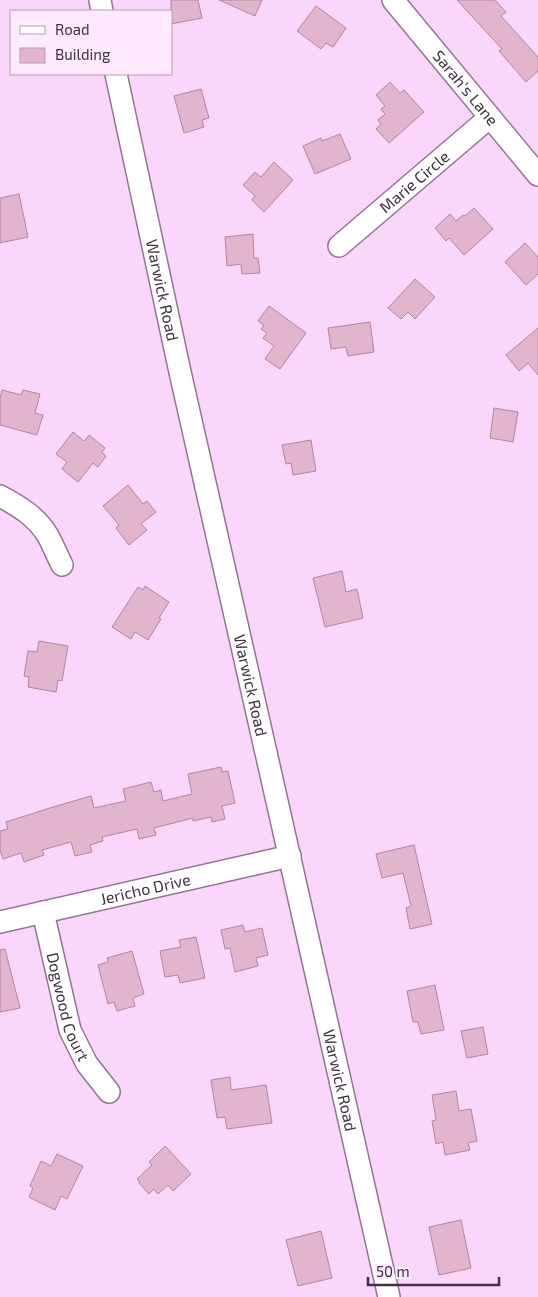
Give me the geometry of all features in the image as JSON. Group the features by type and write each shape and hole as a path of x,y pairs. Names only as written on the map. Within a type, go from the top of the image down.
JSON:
{"street":[{"name":"Sarah's Lane","path":"393,0 538,175"},
{"name":"Warwick Road","path":"116,75 180,372 389,1297"},
{"name":"Marie Circle","path":"338,246 490,116"},
{"path":"0,496 19,506 34,519 47,535 62,565"},
{"name":"Jericho Drive","path":"0,922 290,856"},
{"name":"Dogwood Court","path":"43,912 70,1030 86,1064 109,1092"}],"building":[{"path":"171,0 198,0 202,18 172,24"},
{"path":"219,0 262,0 255,16"},
{"path":"457,0 495,0 506,12 501,16 538,57 538,71 526,82 499,51 502,49"},
{"path":"316,6 346,28 333,47 326,43 321,49 297,31"},
{"path":"390,82 400,93 404,90 424,112 389,143 376,129 381,124 378,120 385,114 381,109 385,106 376,95"},
{"path":"201,89 209,118 202,120 204,127 184,133 174,96"},
{"path":"340,134 351,159 315,174 303,146 321,138 322,141"},
{"path":"274,162 293,180 264,212 252,200 255,196 243,185 255,172 261,177"},
{"path":"19,194 28,237 0,243 0,198"},
{"path":"474,208 493,229 464,255 449,238 446,241 435,228 450,214 456,221"},
{"path":"253,234 254,258 258,258 260,273 242,274 241,264 227,266 225,237"},
{"path":"525,243 538,257 538,274 526,285 505,262"},
{"path":"415,279 435,297 415,319 408,312 401,319 388,308"},
{"path":"269,306 306,333 280,369 265,359 274,346 263,338 267,333 261,329 264,325 258,321"},
{"path":"370,322 374,352 348,356 346,347 331,349 328,328"},
{"path":"538,328 538,375 528,363 519,371 506,355"},
{"path":"2,390 21,395 23,390 40,394 35,413 43,415 37,435 0,425 0,398"},
{"path":"494,408 518,412 513,442 490,438"},
{"path":"73,432 84,441 89,435 105,448 102,452 106,456 98,467 93,463 78,482 62,469 67,462 56,454"},
{"path":"311,440 316,471 293,475 291,463 286,464 282,445"},
{"path":"128,485 143,504 147,501 156,512 141,524 147,530 129,545 116,528 119,525 103,506"},
{"path":"342,571 346,592 357,589 363,618 325,627 313,578"},
{"path":"145,586 169,602 148,640 135,632 131,639 112,627 138,587 143,590"},
{"path":"39,641 68,646 62,681 58,680 56,692 28,687 29,677 24,676 28,651 37,652"},
{"path":"221,767 222,772 228,771 235,803 222,806 225,819 212,822 211,817 193,821 193,818 154,828 156,835 139,839 137,829 102,837 103,841 90,845 92,852 75,856 71,842 42,850 44,855 24,862 21,853 3,859 0,850 0,831 8,829 6,822 91,796 94,808 126,801 123,789 151,782 154,792 161,790 163,801 192,794 188,774"},
{"path":"414,845 432,924 410,929 406,908 411,906 403,873 382,878 376,854"},
{"path":"243,925 245,932 262,928 268,955 256,958 258,966 235,972 230,948 225,949 221,930"},
{"path":"196,937 205,978 180,983 178,975 165,977 160,951 181,947 179,940"},
{"path":"5,949 20,1008 0,1012 0,950"},
{"path":"132,951 144,994 133,998 135,1006 117,1011 114,1002 108,1004 98,965 108,962 107,958"},
{"path":"435,985 444,1030 421,1034 418,1022 413,1022 407,991"},
{"path":"483,1027 488,1054 467,1058 461,1031"},
{"path":"230,1077 231,1090 266,1085 272,1123 227,1129 225,1117 217,1118 211,1080"},
{"path":"456,1091 459,1111 471,1109 477,1141 468,1143 470,1150 445,1155 443,1142 436,1144 432,1121 436,1120 432,1095"},
{"path":"165,1146 191,1174 173,1191 168,1185 158,1194 154,1189 149,1194 137,1179 152,1165 149,1162"},
{"path":"57,1154 83,1166 67,1199 61,1196 55,1210 29,1197 33,1188 30,1186 41,1161 51,1166"},
{"path":"461,1220 471,1268 439,1275 429,1227"},
{"path":"321,1231 332,1278 298,1286 286,1240"}]}
